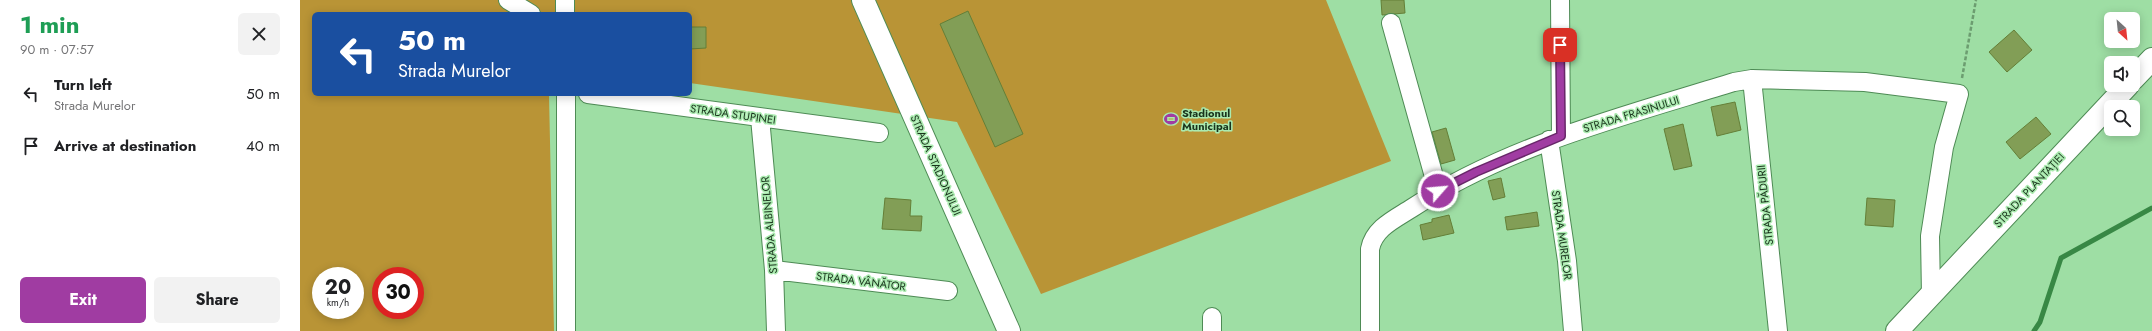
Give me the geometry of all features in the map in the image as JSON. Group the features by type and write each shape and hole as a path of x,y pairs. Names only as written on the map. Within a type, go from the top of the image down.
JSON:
{"main road":[{"name":"STRADA STADIONULUI","path":"863,0 1009,331"},
{"path":"2140,72 2152,59"},
{"name":"STRADA PLANTAȚIEI","path":"1897,331 2121,92"}],"street":[{"path":"508,0 528,12"},
{"path":"565,0 565,12"},
{"name":"STRADA MURELOR","path":"1560,0 1555,138 1573,331"},
{"path":"1391,23 1438,191"},
{"name":"STRADA FRASINULUI","path":"1370,331 1369,261 1370,249 1374,236 1386,225 1438,191 1476,172 1555,138 1734,82 1752,79 1865,82 1959,94"},
{"name":"STRADA PĂDURII","path":"1752,79 1778,331"},
{"path":"1931,295 1930,236 1944,147 1959,94"},
{"path":"566,96 566,331"},
{"name":"STRADA STUPINEI","path":"602,96 879,133"},
{"name":"STRADA ALBINELOR","path":"760,118 774,270 776,331"},
{"name":"STRADA VÂNĂTOR","path":"774,270 948,291"}],"path":[{"path":"1959,94 1976,0"}],"shaded area":[{"path":"300,0 1326,0 1391,161 1041,294 957,122 692,83 692,12 312,12 312,96 549,96 554,331 300,331"}],"building":[{"path":"1381,0 1404,0 1405,13 1382,15"},
{"path":"968,11 1023,134 995,147 940,24"},
{"path":"692,27 706,27 706,48 692,49"},
{"path":"2014,30 2032,50 2007,72 1989,52"},
{"path":"1735,102 1741,130 1717,136 1711,107"},
{"path":"2036,117 2051,134 2020,159 2006,142"},
{"path":"1683,124 1692,166 1674,170 1664,129"},
{"path":"1446,128 1455,160 1441,164 1432,132"},
{"path":"1501,178 1505,197 1493,200 1488,181"},
{"path":"885,198 911,200 910,216 922,216 921,231 882,229"},
{"path":"1867,198 1895,200 1893,227 1865,225"},
{"path":"1537,212 1539,226 1507,230 1505,217"},
{"path":"1449,215 1454,233 1423,240 1420,225 1432,222 1432,219"}],"waterway":[{"path":"2034,331 2040,322 2061,258 2152,208"}],"place":[{"name":"Stadionul Municipal","path":"1171,119"}],"route":[{"path":"1438,191 1476,172 1561,136 1560,45"}]}
